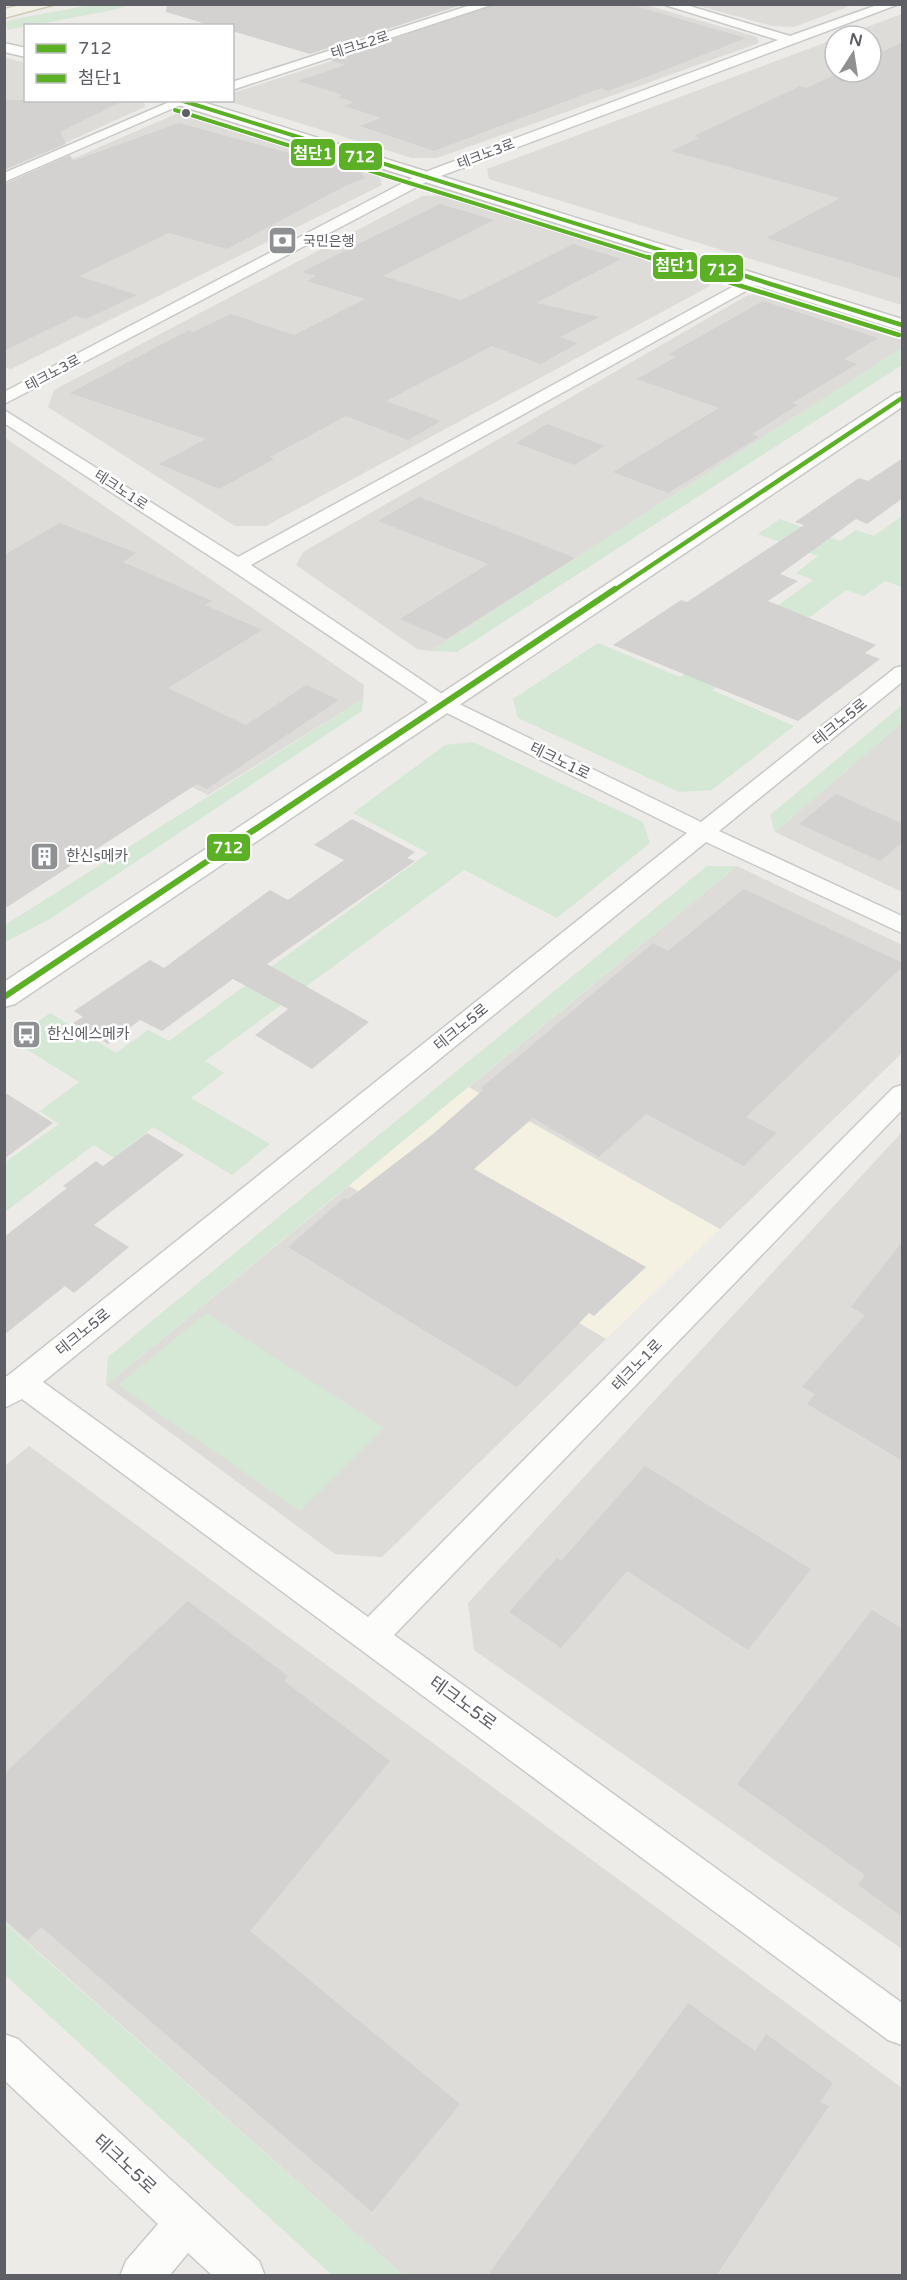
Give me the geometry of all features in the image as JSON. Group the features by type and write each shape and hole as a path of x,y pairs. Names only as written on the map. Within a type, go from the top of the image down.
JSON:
{"main road":[{"path":"4,14 49,4"},
{"path":"4,46 24,52"},
{"path":"185,102 903,325"},
{"path":"4,997 903,398"}],"street":[{"name":"테크노2로","path":"234,85 488,4"},
{"path":"668,4 790,40"},
{"name":"테크노3로","path":"4,399 425,177 790,40 893,4"},
{"path":"4,178 180,102"},
{"path":"237,565 756,279"},
{"name":"테크노1로","path":"4,415 237,565 444,704 703,832 903,925"},
{"name":"테크노5로","path":"903,672 13,1389 371,1636 903,2026"},
{"name":"테크노1로","path":"371,1636 903,1094"},
{"name":"테크노5로","path":"4,2054 244,2276"},
{"path":"141,2276 187,2222"}],"shaded area":[{"path":"504,5 646,5 757,37 759,43 437,158 412,158 231,102 234,102 234,93"},
{"path":"696,5 853,5 794,27 772,26"},
{"path":"902,14 902,305 489,179 487,169 823,43 823,84 883,84 883,24 875,24"},
{"path":"4,57 24,63 24,102 144,102 145,107 5,170"},
{"path":"176,114 194,114 378,174 382,185 11,369 5,367 5,188"},
{"path":"449,195 707,276 710,286 266,526 235,526 48,407 54,390 422,196"},
{"path":"769,294 902,335 902,348 431,651 417,649 296,565 303,552 748,295"},
{"path":"4,437 364,685 363,699 208,795 5,694"},
{"path":"902,723 902,892 775,832"},
{"path":"737,866 902,945 902,1053 720,1229 469,1087"},
{"path":"468,1087 720,1229 606,1339 349,1186"},
{"path":"902,1132 902,1949 474,1650 468,1603"},
{"path":"349,1186 606,1339 382,1557 335,1554 106,1385"},
{"path":"29,1446 902,2088 902,2275 403,2275 5,1922 5,1466"}],"green space":[{"path":"90,5 128,5 118,9 39,24 24,24 24,27 7,30 7,21"},
{"path":"902,348 902,365 457,652 431,651"},
{"path":"902,516 902,587 885,581 864,596 846,590 712,690 794,726 712,790 679,792 518,718 513,699 598,643 680,677 813,580 796,573 818,556 758,534 780,519 840,541 856,530 874,536"},
{"path":"363,699 362,711 50,919 5,942 5,925"},
{"path":"902,705 902,723 775,832 770,815"},
{"path":"473,742 643,822 650,843 557,918 464,870 205,1061 224,1073 191,1098 270,1144 232,1175 153,1127 114,1158 94,1145 5,1212 4,1163 59,1124 40,1111 79,1082 12,1040 50,1013 116,1053 148,1030 169,1041 428,853 353,813 445,745"},
{"path":"707,866 737,866 106,1385 108,1357"},
{"path":"206,1313 384,1428 300,1511 118,1385"},
{"path":"4,1922 403,2275 332,2275 5,1975"}],"building":[{"path":"167,4 465,4 310,54 234,32 234,24 206,24 166,12"},
{"path":"496,4 628,4 746,38 608,91 601,88 434,151 360,126 381,118 345,106 354,102 338,97 343,95 298,81 345,65 330,60"},
{"path":"903,42 903,279 766,238 840,198 671,151 699,138 694,136 800,86 807,88 823,80 823,84 883,84 883,51"},
{"path":"4,100 121,102 60,132 66,144 4,170"},
{"path":"179,123 289,153 304,147 350,161 365,178 345,186 227,249 169,233 79,276 137,295 86,319 76,316 4,351 4,184 70,155 73,161"},
{"path":"440,204 494,220 383,276 461,300 573,244 621,259 536,303 599,317 560,337 578,343 541,364 492,346 386,401 441,421 408,440 346,416 270,457 274,459 219,489 159,464 206,439 70,393 189,330 193,332 231,314 294,335 365,299 307,281 316,276 302,272"},
{"path":"763,301 878,338 844,359 857,364 792,403 798,405 752,434 759,437 668,493 613,472 719,408 637,379 676,357 669,354"},
{"path":"547,424 605,446 574,465 516,443"},
{"path":"903,458 903,498 867,524 856,519 780,574 798,581 768,601 876,645 865,653 880,659 798,721 613,645 681,600 687,602 804,525 795,522 859,478 868,481"},
{"path":"419,497 575,558 446,639 400,619 488,564 378,521"},
{"path":"60,523 136,553 123,562 212,601 205,605 262,630 168,688 246,725 306,685 339,700 207,789 197,784 4,909 4,555"},
{"path":"836,794 903,824 903,842 880,861 799,824"},
{"path":"352,819 415,852 407,858 415,861 267,964 369,1022 312,1069 255,1035 288,1009 233,979 162,1031 140,1020 108,1044 73,1023 83,1017 74,1011 150,960 164,968 270,890 288,900 344,860 314,845"},
{"path":"744,889 903,963 903,966 746,1117 776,1133 744,1166 646,1114 599,1157 533,1118 474,1169 646,1267 594,1316 589,1313 517,1387 288,1247 344,1198 347,1200 433,1134 483,1090 481,1088 653,943 668,951"},
{"path":"4,1092 53,1123 4,1159"},
{"path":"147,1133 184,1155 94,1225 129,1247 74,1293 65,1286 4,1335 4,1237 67,1188 63,1186 96,1161 103,1166"},
{"path":"903,1241 903,1461 807,1404 815,1394 802,1387 865,1315 851,1307"},
{"path":"645,1466 811,1569 748,1650 627,1571 561,1648 509,1612 557,1558 561,1561"},
{"path":"188,1601 288,1676 284,1681 390,1761 250,1931 460,2104 372,2212 41,1927 28,1940 4,1919 4,1774"},
{"path":"872,1610 903,1629 903,1917 858,1885 865,1875 737,1784"},
{"path":"688,2003 755,2051 766,2034 833,2083 820,2102 829,2106 716,2276 487,2276"}],"transit line":[{"name":"712","path":"186,102 902,325"},
{"name":"첨단1","path":"175,110 899,335"},
{"name":"712","path":"4,997 902,398"}],"place":[{"name":"국민은행","path":"282,241"},
{"name":"한신s메카","path":"45,856"},
{"name":"한신에스메카","path":"26,1034"}]}
